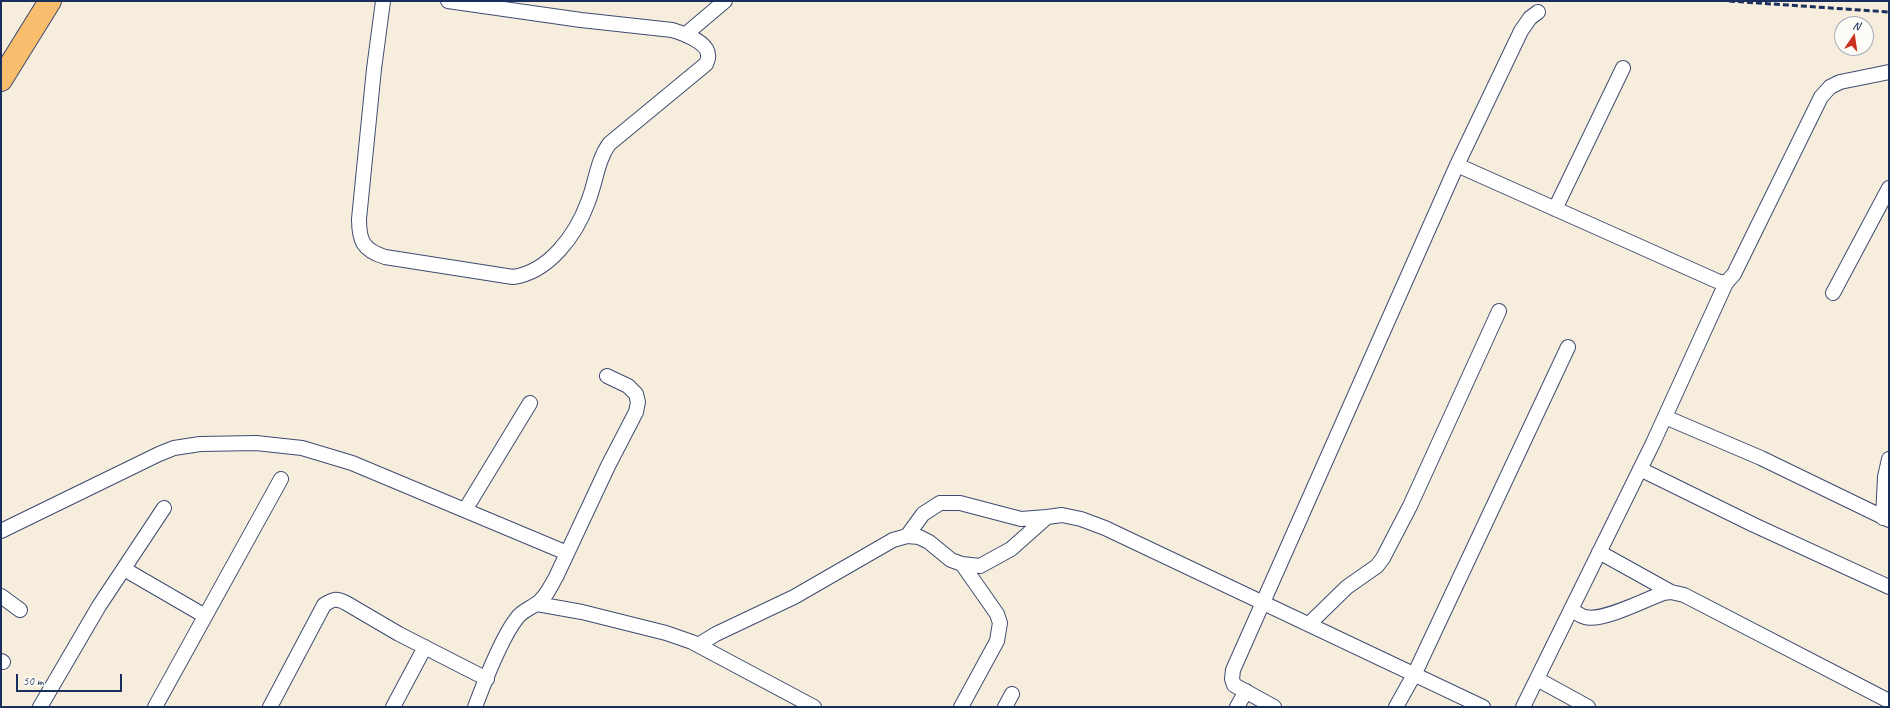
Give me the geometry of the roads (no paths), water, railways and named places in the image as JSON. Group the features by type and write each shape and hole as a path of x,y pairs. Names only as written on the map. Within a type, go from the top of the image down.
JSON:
{"main road":[{"path":"1,80 50,1"}],"street":[{"path":"383,1 374,69 360,211 359,230 361,240 365,247 374,254 385,257 513,277 526,275 541,266 559,250 580,221 589,201 602,153 609,144 706,64 709,56 707,50 698,42 686,34 672,30 573,19 448,1"},
{"path":"686,34 725,1"},
{"path":"1274,707 1234,685 1232,679 1233,670 1458,164 1521,31 1530,18 1538,12"},
{"path":"1555,209 1623,68"},
{"path":"1523,707 1665,417 1726,283 1734,274 1821,97 1830,87 1840,82 1889,72"},
{"path":"1458,164 1717,281 1726,283"},
{"path":"1833,293 1889,188"},
{"path":"1309,624 1347,586 1377,566 1383,558 1410,506 1499,311"},
{"path":"1396,707 1415,673 1568,347"},
{"path":"475,707 503,642 515,620 523,611 537,604 546,594 636,412 638,402 636,394 628,386 607,376"},
{"path":"465,510 530,403"},
{"path":"1665,417 1761,458 1886,519 1885,477 1889,460"},
{"path":"1,531 158,454 174,448 200,444 256,443 302,448 352,463 567,553"},
{"path":"1640,469 1782,538 1889,587"},
{"path":"155,707 281,479"},
{"path":"907,536 923,514 940,503 960,503 1021,519 1062,515 1081,519 1105,528 1262,603 1415,673 1483,707"},
{"path":"40,707 95,613 164,508"},
{"path":"698,645 716,634 794,597 893,540 907,536 919,537 929,542 951,560 962,564 980,566 991,561 1024,539 1047,516"},
{"path":"1599,552 1672,592"},
{"path":"961,707 997,641 1000,623 997,614 962,564"},
{"path":"124,569 205,616"},
{"path":"1571,610 1585,617 1596,618 1606,616 1663,593 1672,592 1684,594 1889,701"},
{"path":"1,596 20,610"},
{"path":"270,707 324,605 332,599 338,599 346,603 425,647 487,679"},
{"path":"537,604 582,612 666,633 698,645 814,707"},
{"path":"393,707 425,647"},
{"path":"1536,679 1588,707"},
{"path":"1237,707 1246,691"},
{"path":"1005,707 1012,694"}],"railway":[{"path":"1729,1 1889,12"}]}
